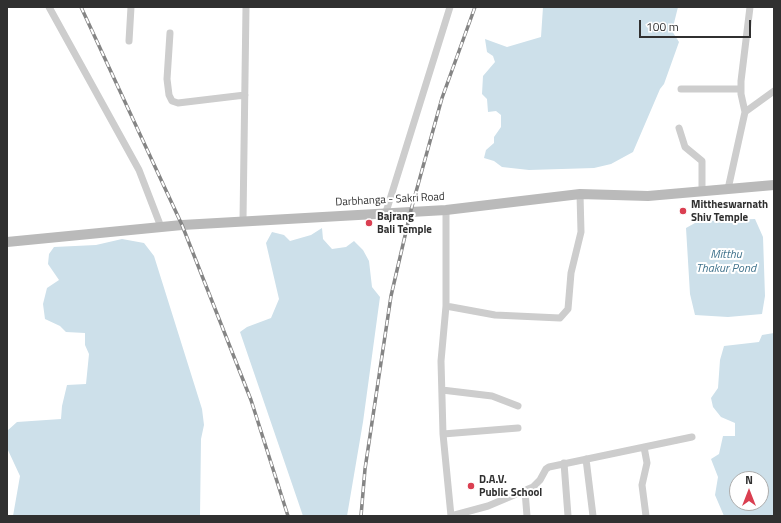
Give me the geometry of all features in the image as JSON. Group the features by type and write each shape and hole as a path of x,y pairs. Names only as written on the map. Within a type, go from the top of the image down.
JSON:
{"main road":[{"name":"Darbhanga - Sakri Road","path":"7,242 243,220 446,210 580,194 648,196 774,185"}],"street":[{"path":"49,7 139,170 161,227"},
{"path":"128,42 131,7"},
{"path":"243,220 246,7"},
{"path":"386,212 450,7"},
{"path":"728,189 746,112 741,89 741,71 750,7"},
{"path":"170,33 167,79 169,95 172,101 178,103 245,95"},
{"path":"681,90 741,89"},
{"path":"746,112 774,91"},
{"path":"679,128 685,147 702,161 702,192"},
{"path":"446,306 495,315 560,318 568,309 571,273 581,232 580,194"},
{"path":"446,210 446,306 441,361 443,434 451,516 488,506 525,491 538,483 546,469 564,463 692,437"},
{"path":"442,390 492,396 518,406"},
{"path":"443,434 518,428"},
{"path":"644,446 647,463 642,485 646,516"},
{"path":"586,459 593,516"},
{"path":"564,463 568,516"},
{"path":"525,491 527,516"}],"water":[{"path":"543,7 678,7 672,31 679,42 664,84 660,89 633,152 611,164 594,168 529,170 502,167 494,161 484,158 486,150 494,143 494,137 501,127 501,115 496,111 488,112 487,99 482,94 483,76 495,62 493,56 487,52 485,39 507,47 541,37"},
{"name":"Mitthu Thakur Pond","path":"755,219 763,237 765,296 762,314 728,317 695,315 690,294 686,228 695,223 706,221"},
{"path":"322,228 323,239 332,249 346,247 354,241 363,250 369,261 372,287 380,297 363,422 347,516 303,516 240,332 247,327 271,318 279,299 266,243 272,232 284,235 290,241 311,235"},
{"path":"122,239 144,243 154,256 202,409 204,425 201,439 200,516 13,516 20,476 7,448 7,431 17,422 61,419 62,406 67,385 86,384 89,354 85,345 85,333 66,332 60,326 45,319 43,304 47,288 59,280 48,264 49,254 54,247 96,245"},
{"path":"774,333 774,516 724,516 715,495 718,477 711,459 719,454 723,436 735,436 735,423 721,417 713,407 711,398 718,388 720,360 724,346 759,342 762,335"}],"railway":[{"path":"81,7 182,225 251,400 288,516"},
{"path":"361,516 365,469 391,296 411,210 442,98 475,7"}],"place":[{"name":"Mittheswarnath Shiv Temple","path":"683,211"},
{"name":"Bajrang Bali Temple","path":"369,223"},
{"name":"D.A.V. Public School","path":"471,486"}]}
